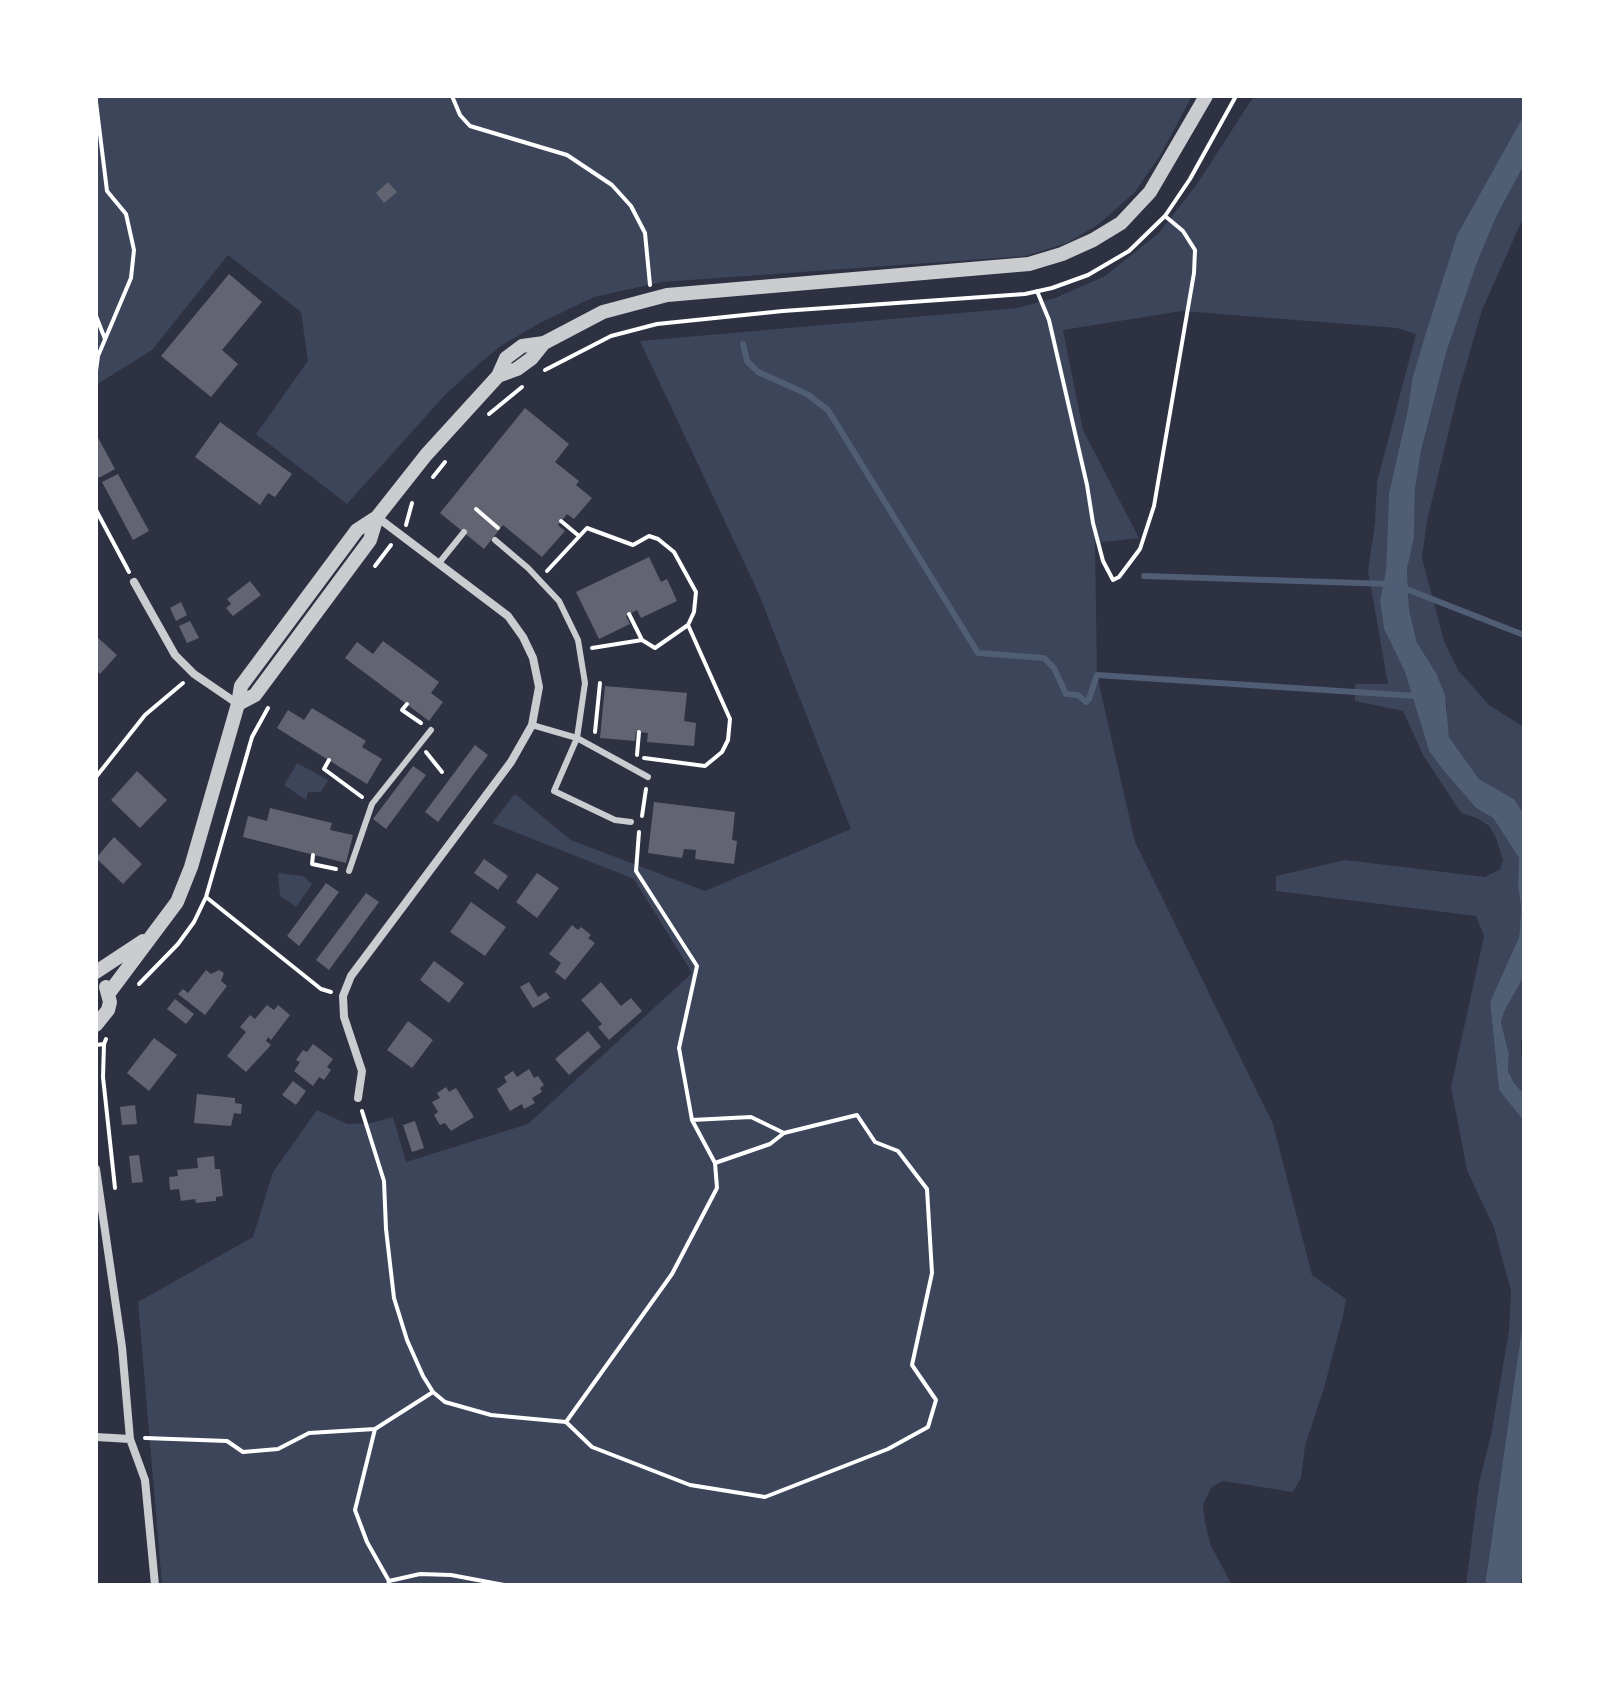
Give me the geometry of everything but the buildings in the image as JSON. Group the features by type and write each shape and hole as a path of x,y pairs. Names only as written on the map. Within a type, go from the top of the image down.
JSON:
{"street":[{"path":"109,993 177,902 191,867 238,704 255,695 370,540 377,517 426,455 498,376 506,358 522,346 544,343 603,312 667,295 1029,264 1062,254 1121,223 1150,192 1206,96"},
{"path":"358,1098 362,1071 344,1017 343,996 351,976 511,762 532,725 539,687 533,658 508,616 377,517"},
{"path":"134,582 175,655 194,674 238,704"},
{"path":"100,1028 108,1010 109,993 96,974 156,931"},
{"path":"96,1169 122,1347 130,1439 145,1480 155,1585"},
{"path":"96,1437 130,1439"}],"lane":[{"path":"439,563 464,532"},
{"path":"495,540 559,601 580,649 585,683 579,729 554,791 615,820 631,822"},
{"path":"532,725 577,738 648,777"},
{"path":"349,871 372,804 431,730"}],"path":[{"path":"452,96 460,115 470,126 567,155 612,185 631,206 645,233 651,299"},
{"path":"545,371 611,336 657,324 1037,291 1088,275 1129,251 1165,216 1190,179 1236,96"},
{"path":"96,102 107,191 126,214 134,250 131,278 98,356 96,371"},
{"path":"1037,291 1049,320 1093,523 1103,561 1113,580 1119,577 1140,549 1154,506 1194,273 1195,250 1183,231 1165,216"},
{"path":"96,316 105,339"},
{"path":"481,421 523,387"},
{"path":"431,480 450,457"},
{"path":"370,572 407,524 412,502"},
{"path":"476,509 502,531"},
{"path":"96,510 134,582"},
{"path":"561,521 579,536"},
{"path":"539,580 587,528 633,545 649,536 658,539 674,552 696,592 694,612 688,625 655,648 642,640 629,614"},
{"path":"623,749 652,761 705,766 722,752 728,740 730,719 688,625"},
{"path":"580,649 642,640"},
{"path":"96,777 145,715 189,678"},
{"path":"132,992 178,944 194,922 206,897 252,737 276,697"},
{"path":"407,704 402,710 431,730"},
{"path":"579,729 595,732 595,743"},
{"path":"637,755 639,732"},
{"path":"421,743 442,772"},
{"path":"329,760 324,769 372,804"},
{"path":"566,1422 672,1274 717,1188 715,1163 692,1120 679,1048 697,966 636,871 648,777"},
{"path":"313,855 312,864 349,871"},
{"path":"206,897 321,989 343,996"},
{"path":"96,1045 104,1044 100,1028"},
{"path":"358,1098 384,1181 394,1298 407,1340 423,1376 433,1392 445,1402 491,1415 566,1422 592,1447 690,1485 765,1497 888,1449 928,1427 936,1400 912,1365 932,1273 927,1189 898,1151 875,1142 857,1115 784,1133 770,1144 715,1163"},
{"path":"692,1120 751,1117 784,1133"},
{"path":"143,1438 227,1441 243,1452 278,1449 309,1433 375,1429 433,1392"},
{"path":"375,1429 355,1510 388,1583 420,1574 451,1575 504,1585"}],"shaded area":[{"path":"96,96 1192,96 1161,154 1135,192 1099,224 1067,243 1026,256 662,282 594,297 540,323 502,345 445,395 347,504 256,434 308,361 301,312 228,255 152,350 96,385"},
{"path":"1254,96 1524,96 1524,115 1457,235 1412,380 1389,493 1386,570 1380,601 1384,629 1405,672 1429,751 1476,808 1493,818 1519,858 1519,937 1490,1002 1499,1089 1524,1121 1524,1314 1485,1585 1466,1585 1479,1483 1491,1435 1509,1331 1511,1291 1494,1228 1467,1170 1451,1087 1484,936 1476,916 1276,891 1276,876 1345,860 1485,877 1500,869 1503,860 1489,826 1461,813 1423,755 1403,711 1355,701 1355,684 1388,684 1368,571 1377,482 1416,334 1397,328 1182,311 1063,330 1083,430 1139,538 1095,543 1097,675 1135,842 1273,1124 1312,1275 1346,1299 1324,1388 1305,1446 1301,1478 1293,1492 1223,1481 1212,1487 1203,1504 1211,1546 1232,1585 162,1585 138,1302 253,1237 273,1172 317,1110 347,1124 371,1123 393,1117 406,1162 528,1124 692,973 634,879 492,823 515,794 571,840 705,891 851,829 758,592 640,341 1017,308 1055,298 1105,276 1159,233 1197,184"},
{"path":"1524,115 1524,165 1497,215 1478,260 1446,353 1421,451 1415,489 1414,538 1407,569 1409,609 1417,643 1436,673 1445,695 1449,737 1479,779 1514,799 1524,814 1524,976 1501,1022 1509,1054 1508,1071 1524,1094 1524,1121 1499,1090 1490,1002 1519,937 1519,858 1493,818 1476,808 1429,751 1405,672 1384,629 1380,601 1386,570 1389,493 1412,380 1425,336 1457,235"},
{"path":"1524,165 1524,216 1482,310 1427,521 1422,558 1444,641 1458,670 1489,705 1524,727 1524,814 1514,799 1479,779 1449,737 1447,706 1417,643 1409,609 1407,569 1414,538 1415,489 1421,451 1446,353 1478,260 1497,215"},
{"path":"297,763 328,780 321,792 308,792 306,800 284,785"},
{"path":"278,873 303,876 312,884 296,907 280,896"},
{"path":"1524,976 1521,1044 1524,1094 1508,1071 1509,1054 1501,1022"},
{"path":"1524,1314 1522,1577 1520,1585 1485,1585"}],"waterway":[{"path":"743,344 747,361 758,372 807,394 828,410 978,653 1044,658 1054,668 1066,694 1078,695 1086,702 1097,675 1416,696"},
{"path":"1144,576 1390,584"},
{"path":"1401,587 1524,635"}]}
